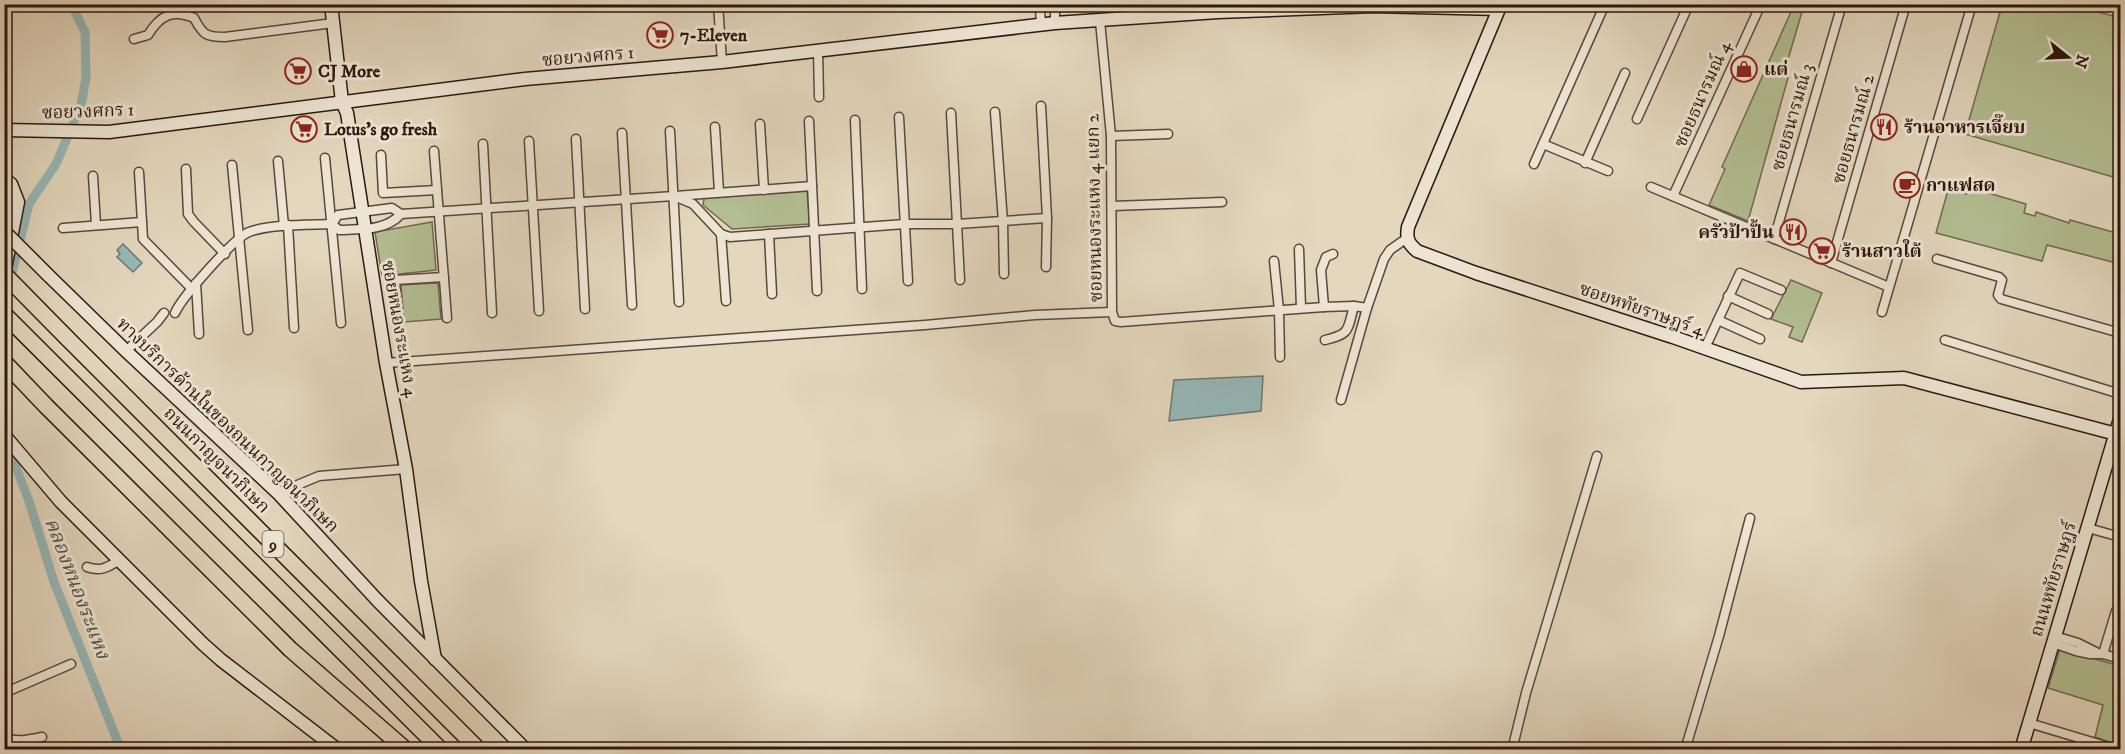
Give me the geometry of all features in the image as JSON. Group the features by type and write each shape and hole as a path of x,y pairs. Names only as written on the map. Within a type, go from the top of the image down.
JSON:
{"highway":[{"name":"ถนนกาญจนาภิเษก","path":"4,274 479,750"},
{"name":"9","path":"4,314 441,750"},
{"path":"4,362 45,406 290,649 406,750"}],"street":[{"name":"ซอยหนองระแหง 4","path":"331,4 342,102 347,112 435,659"},
{"path":"718,4 722,62"},
{"path":"1534,164 1605,4"},
{"path":"1637,119 1689,4"},
{"name":"ซอยธนารมณ์ 4","path":"1673,196 1761,4"},
{"name":"ซอยธนารมณ์ 3","path":"1774,238 1842,4"},
{"name":"ซอยธนารมณ์ 2","path":"1831,262 1906,4"},
{"path":"1882,312 1972,4"},
{"name":"ซอยวงศกร 1","path":"4,130 109,132 525,79 722,62 1193,9 1373,5 1500,7"},
{"path":"1341,399 1367,308 1384,259 1390,250 1407,238 1408,227 1500,7"},
{"path":"1040,8 1041,25"},
{"path":"1054,9 1055,23"},
{"path":"134,39 148,35 158,21 182,12 195,18 201,32 211,37 333,23"},
{"name":"ซอยหนองระแหง 4 แยก 2","path":"1100,21 1111,136 1112,312 1114,321 1301,308 1354,306 1367,308"},
{"path":"818,50 819,97"},
{"path":"1585,163 1625,74"},
{"path":"1041,106 1047,218 1046,267"},
{"path":"995,112 1003,222 1004,274"},
{"path":"951,113 960,280"},
{"path":"899,117 908,281"},
{"path":"855,120 862,290"},
{"path":"809,121 817,291"},
{"path":"760,124 765,190"},
{"path":"715,127 719,192"},
{"path":"670,131 679,302"},
{"path":"622,134 632,305"},
{"path":"1111,136 1168,134"},
{"path":"576,139 585,309"},
{"path":"529,141 539,311"},
{"path":"483,144 492,313"},
{"path":"1543,144 1608,171"},
{"path":"434,151 447,318"},
{"path":"381,155 383,193 437,190"},
{"path":"326,158 341,322"},
{"path":"278,161 286,225 294,328"},
{"path":"232,165 248,330"},
{"path":"186,169 188,214 225,254"},
{"path":"139,172 143,239 193,285 199,334"},
{"path":"93,176 96,225"},
{"path":"4,178 11,184 18,202 4,274"},
{"path":"332,224 338,215 392,208 401,214 812,186"},
{"path":"1651,187 1889,287"},
{"path":"674,196 693,204 721,234 730,237 905,224 957,224 1047,218"},
{"path":"1113,206 1222,202"},
{"path":"126,351 169,313 239,238 249,232 286,225 332,224 339,230 365,229 392,224 401,214"},
{"path":"63,228 142,222"},
{"name":"ทางบริการด้านในของถนนกาญจนาภิเษก","path":"4,231 126,351 278,493 435,659 526,750"},
{"path":"721,234 726,301"},
{"path":"769,234 772,294"},
{"name":"ซอยหทัยราษฎร์ 4","path":"1407,238 1409,244 1425,255 1801,382 1904,378 2116,434"},
{"path":"1299,249 1301,308"},
{"path":"1324,307 1321,270 1326,257 1333,254"},
{"path":"1937,259 1999,277 2002,280 1998,295 2001,299 2121,333"},
{"path":"1274,261 1279,310 1280,357"},
{"path":"1705,348 1740,273 1781,290"},
{"path":"397,321 394,280 444,278"},
{"path":"1728,296 1768,314"},
{"path":"1325,340 1341,337 1346,333 1354,306"},
{"path":"386,363 1054,314 1112,312"},
{"path":"1718,320 1760,339"},
{"path":"1945,340 2121,394"},
{"name":"ถนนหทัยราษฎร์","path":"2021,750 2121,419"},
{"path":"4,435 61,502 221,660 338,750"},
{"path":"1512,750 1526,693 1597,456"},
{"path":"278,493 319,476 406,469"},
{"path":"1685,750 1719,636 1750,518"},
{"path":"2088,528 2121,537"},
{"path":"87,567 96,571 120,560"},
{"path":"2100,654 2116,610 2121,612"},
{"path":"2054,640 2078,643 2100,654 2121,659"},
{"path":"4,693 71,664"},
{"path":"2029,723 2119,750"},
{"path":"4,738 26,741 42,737"}],"green space":[{"path":"1794,5 1804,5 1784,73 1788,78 1748,221 1709,205 1725,169 1722,167"},
{"path":"2002,5 2075,5 2120,18 2120,179 1965,134"},
{"path":"1968,187 2026,204 2024,213 2035,216 2036,212 2069,223 2070,220 2120,234 2120,264 2047,245 2042,261 1936,233 1948,190 1966,194"},
{"path":"807,191 810,224 732,229 703,205 704,198"},
{"path":"432,222 436,270 382,276 375,232"},
{"path":"1791,280 1822,293 1802,342 1789,337 1793,327 1771,319"},
{"path":"438,283 441,319 404,322 401,285"},
{"path":"2060,649 2120,666 2120,746 2095,737 2103,705 2048,688"}],"water":[{"path":"123,244 142,263 133,272 117,257 120,254 117,250"},
{"path":"1263,376 1261,411 1169,421 1174,380"}],"waterway":[{"name":"คลองหนองระแหง","path":"4,305 29,204 56,164 81,105 86,78 85,32 71,4"},
{"name":"คลองหนองระแหง","path":"5,439 29,501 54,582 121,750"}],"place":[{"name":"7-Eleven","path":"660,35"},
{"name":"แต่","path":"1744,69"},
{"name":"CJ More","path":"298,71"},
{"name":"ร้านอาหารเจี๊ยบ","path":"1884,127"},
{"name":"Lotus's go fresh","path":"304,129"},
{"name":"กาแฟสด","path":"1907,185"},
{"name":"ครัวป้าปั้น","path":"1793,232"},
{"name":"ร้านสาวใต้","path":"1822,251"}]}
